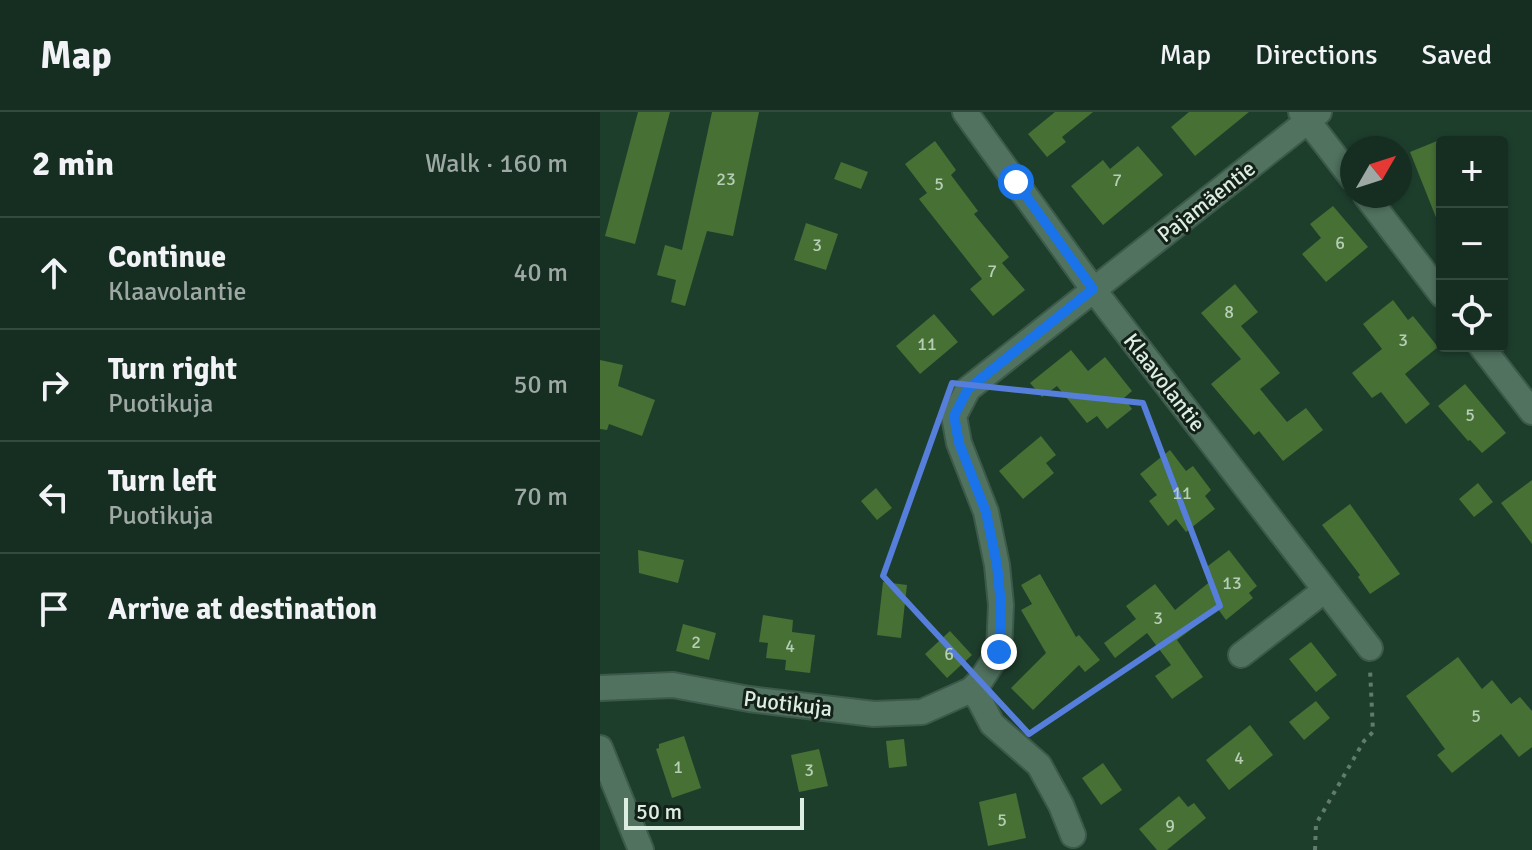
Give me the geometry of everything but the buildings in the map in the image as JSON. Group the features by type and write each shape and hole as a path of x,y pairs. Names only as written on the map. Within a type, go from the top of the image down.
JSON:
{"street":[{"name":"Klaavolantie","path":"965,112 1093,289 1370,648"},
{"name":"Pajamäentie","path":"1093,289 1309,115"},
{"path":"1309,115 1340,160"},
{"path":"1375,208 1436,287"},
{"name":"Puotikuja","path":"600,688 673,685 749,699 874,714 922,712 971,690 999,652 1001,605 997,565 986,512 959,443 954,416 968,389 1093,289"},
{"path":"1486,352 1532,412"},
{"path":"1241,655 1325,590"},
{"path":"971,690 992,724 1039,765 1073,835"},
{"path":"600,748 641,850"}],"path":[{"path":"1315,850 1316,824 1364,741 1373,732 1370,648"}],"highlighted area":[{"path":"952,383 1143,403 1220,606 1029,734 883,576"}],"route":[{"path":"999,652 1001,605 997,565 986,512 959,443 954,416 968,389 1093,289 1016,182"}]}
